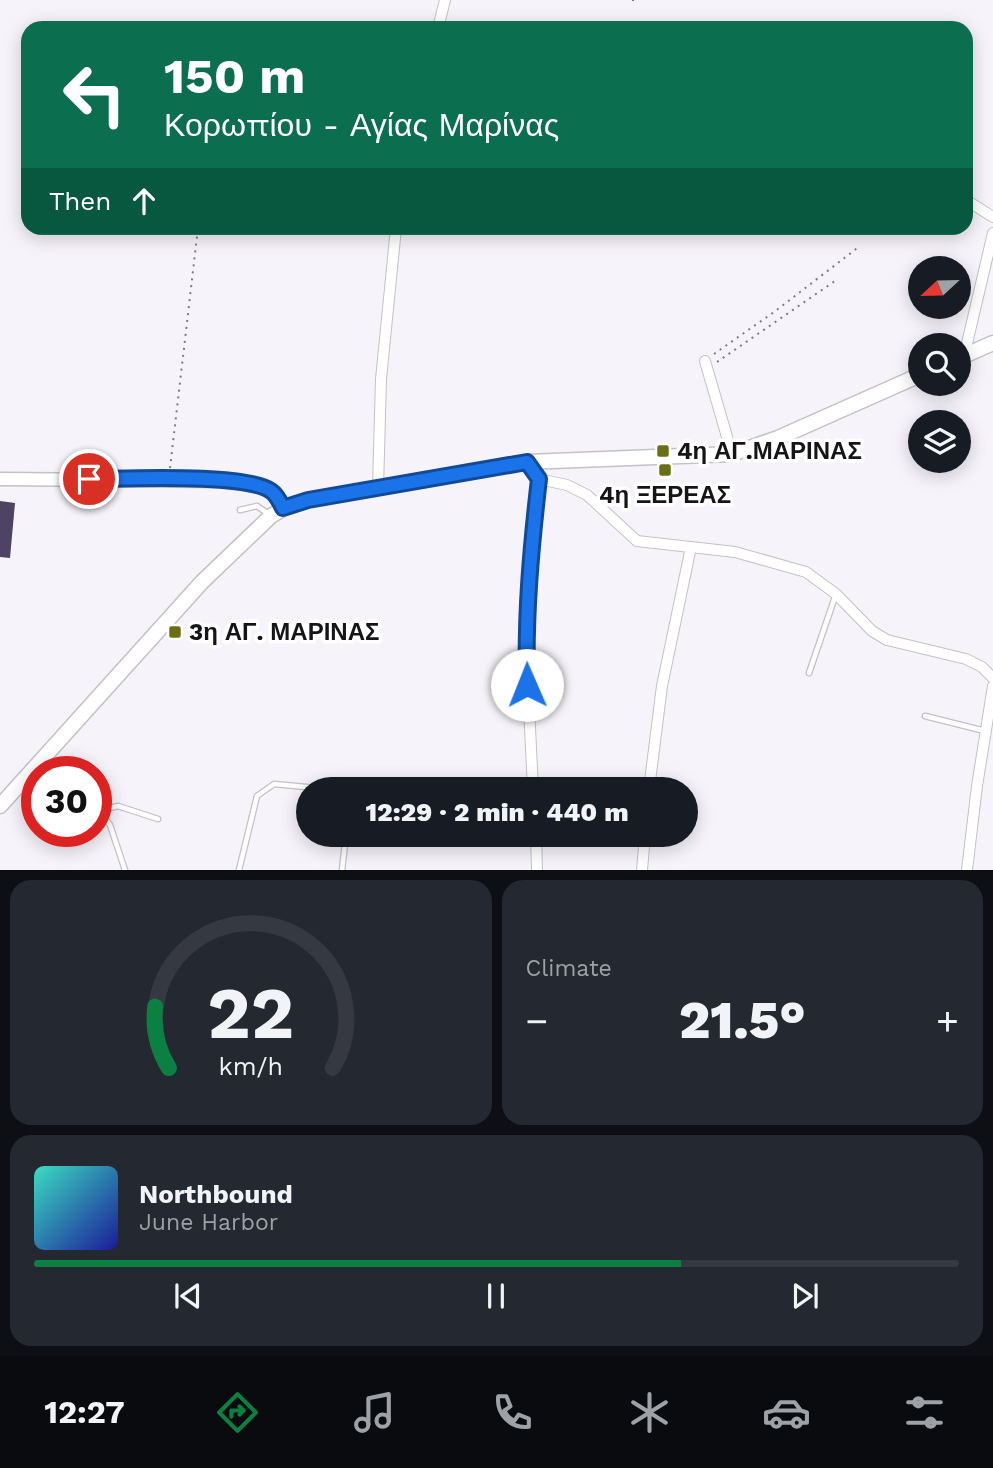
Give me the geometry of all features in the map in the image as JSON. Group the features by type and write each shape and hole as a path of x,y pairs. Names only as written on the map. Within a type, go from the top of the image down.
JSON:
{"main road":[{"path":"971,353 993,343"},
{"path":"0,806 202,582 277,512 308,500 527,462 732,454 778,438 908,380"}],"street":[{"path":"440,21 445,0"},
{"path":"973,205 993,218"},
{"path":"967,333 993,233"},
{"path":"378,488 381,379 395,235"},
{"path":"705,364 732,454"},
{"path":"527,462 539,479 528,568 525,625 532,777"},
{"path":"0,479 224,480 262,487 274,493 277,512"},
{"path":"539,479 567,485 587,495 637,541 735,552 806,572 836,594 859,619 887,640 966,659 982,667 993,678"},
{"path":"651,777 662,686 691,547"},
{"path":"967,870 993,686"},
{"path":"536,847 537,870"},
{"path":"642,870 644,847"}],"lane":[{"path":"240,510 253,506 277,512"},
{"path":"809,673 836,594"},
{"path":"925,716 986,732"},
{"path":"239,870 257,796 274,784 296,786"},
{"path":"14,790 21,791"},
{"path":"112,807 118,806 158,819"},
{"path":"112,831 125,870"},
{"path":"342,870 345,847"}],"path":[{"path":"632,0 637,0"},
{"path":"172,480 170,455 197,235"},
{"path":"705,364 860,246"},
{"path":"705,364 754,339 835,281"}],"building":[{"path":"0,501 15,503 10,558 0,557"}],"place":[{"name":"4η ΑΓ.ΜΑΡΙΝΑΣ","path":"663,451"},
{"name":"4η ΞΕΡΕΑΣ","path":"665,470"},
{"name":"3η ΑΓ. ΜΑΡΙΝΑΣ","path":"175,632"}],"route":[{"path":"89,479 229,481 268,489 278,498 283,508 308,500 527,462 539,479 528,568 525,625 527,685"}]}
